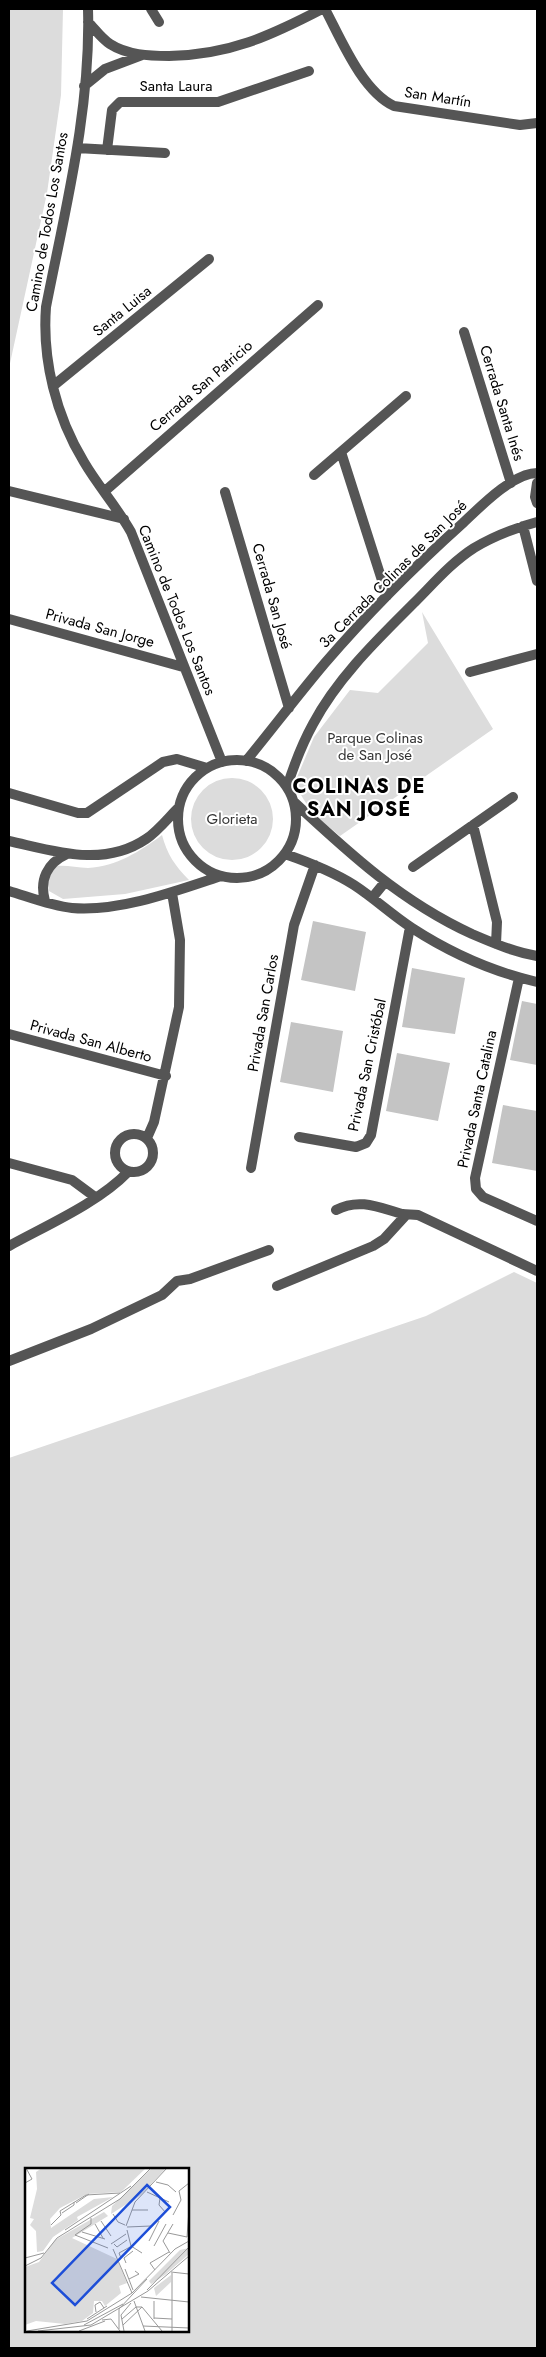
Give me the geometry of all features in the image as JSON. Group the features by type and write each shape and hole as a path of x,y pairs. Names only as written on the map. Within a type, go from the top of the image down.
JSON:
{"street":[{"name":"Camino de Todos Los Santos","path":"88,9 84,86 77,148 46,307 44,331 53,386 62,417 74,443 92,475 124,519 222,762"},
{"path":"151,9 159,22"},
{"path":"84,86 105,69 142,56 202,54 228,50 274,34 323,9"},
{"name":"San Martín","path":"323,9 366,80 385,102 394,106 520,125 537,123"},
{"path":"88,22 111,45 142,56"},
{"name":"Santa Laura","path":"107,150 112,110 120,102 218,102 309,71"},
{"path":"77,148 166,153"},
{"name":"Santa Luisa","path":"53,386 209,259"},
{"name":"Cerrada San Patricio","path":"105,491 318,305"},
{"name":"Cerrada Santa Inés","path":"464,332 511,484"},
{"path":"314,475 406,396"},
{"path":"341,452 387,596"},
{"name":"3a Cerrada Colinas de San José","path":"246,760 324,664 387,596 479,508 511,484 521,478 537,473"},
{"path":"537,483 537,503"},
{"path":"9,491 124,519"},
{"name":"Cerrada San José","path":"226,492 289,708"},
{"path":"287,787 299,753 313,723 333,692 370,648 460,559 495,537 537,522"},
{"path":"523,526 537,581"},
{"name":"Privada San Jorge","path":"9,619 183,667"},
{"path":"470,672 537,654"},
{"path":"9,793 78,813 87,812 95,809 163,762 177,759 207,768"},
{"path":"9,841 67,854 92,857 131,848 158,829 179,807 189,785 207,768 222,762 246,760 261,765 274,773 287,787 294,802 295,829 292,842 285,854 272,866 256,875 239,878 222,876 205,870 192,858 182,843 178,825 179,807"},
{"path":"413,867 513,798"},
{"path":"294,802 385,882 442,920 496,944 537,956"},
{"path":"473,825 497,922 496,944"},
{"path":"45,902 42,882 46,873 58,858 67,854"},
{"path":"285,854 315,865 352,884 410,927 439,943 519,978 537,982"},
{"name":"Privada San Carlos","path":"251,1168 294,925 315,865"},
{"path":"9,891 71,908 83,908 115,905 172,893 222,876"},
{"path":"372,898 385,882"},
{"path":"147,1138 154,1122 166,1076 179,1007 180,940 172,893"},
{"name":"Privada San Cristóbal","path":"299,1137 356,1147 366,1143 371,1135 410,927"},
{"name":"Privada Santa Catalina","path":"519,978 477,1168 475,1185 483,1196 537,1221"},
{"name":"Privada San Alberto","path":"9,1034 166,1076"},
{"path":"134,1133 147,1138 153,1148 153,1160 140,1172 128,1172 118,1163 115,1157 117,1144 127,1135 134,1133"},
{"path":"9,1163 72,1180 95,1197"},
{"path":"9,1246 95,1197 116,1183 128,1172"},
{"path":"336,1210 346,1205 367,1204 406,1215 418,1215 537,1271"},
{"path":"277,1286 373,1246 384,1239 406,1215"},
{"path":"9,1361 91,1329 162,1295 177,1281 190,1279 269,1250"}],"green space":[{"path":"9,9 63,9 61,95 47,193 9,368"},
{"name":"Parque Colinas de San José","path":"422,612 493,729 340,836 325,824 308,806 295,782 314,737 350,690 378,693 428,643"},
{"name":"Glorieta","path":"232,778 248,782 261,790 269,803 273,819 269,835 261,848 248,856 232,860 216,856 203,848 195,835 191,819 195,803 203,790 216,782"},
{"path":"162,835 172,859 189,880 125,894 63,899 49,891 47,877 57,866 99,867 127,857"},
{"path":"514,1272 537,1283 537,2348 9,2348 9,1458 426,1316"}],"building":[{"path":"313,921 366,932 355,991 301,980"},
{"path":"412,968 465,978 455,1034 402,1027"},
{"path":"522,1001 537,1004 537,1065 510,1060"},
{"path":"291,1022 343,1031 333,1092 280,1082"},
{"path":"397,1053 450,1063 438,1121 386,1111"},
{"path":"503,1105 537,1111 537,1171 492,1163"}],"district":[{"name":"COLINAS DE SAN JOSÉ","path":"359,798"}]}
